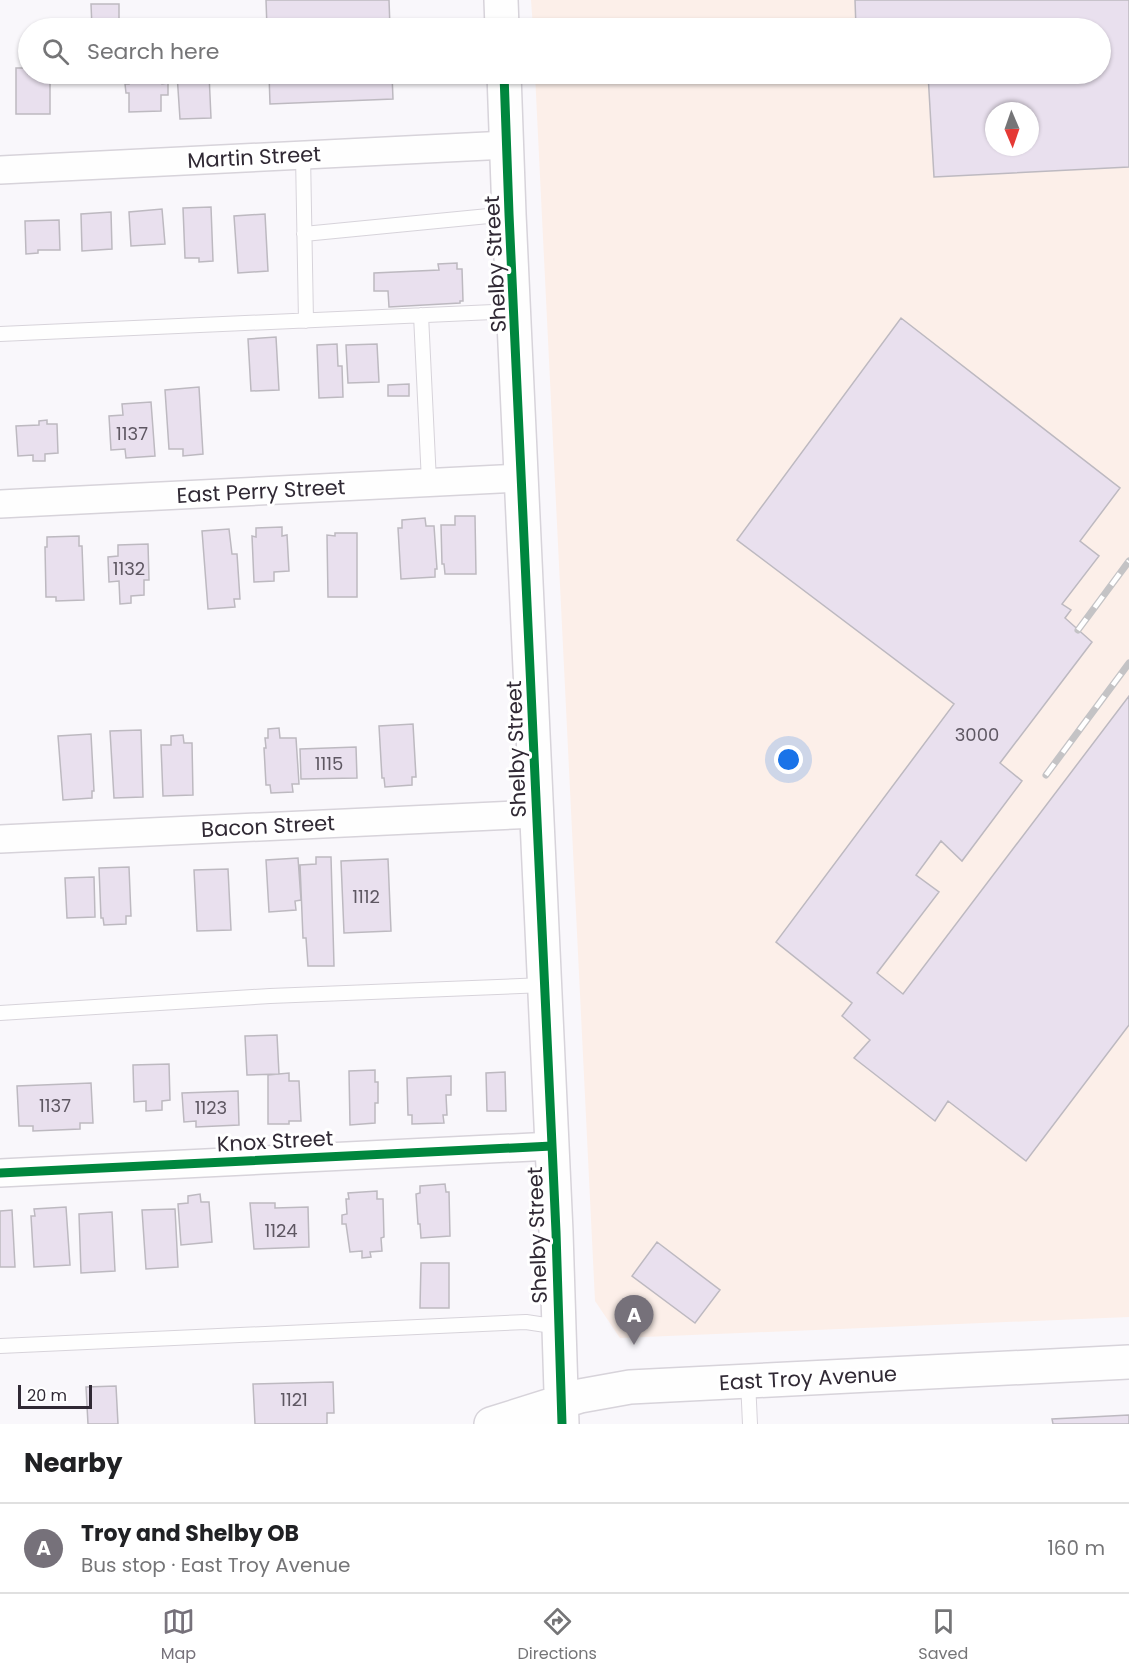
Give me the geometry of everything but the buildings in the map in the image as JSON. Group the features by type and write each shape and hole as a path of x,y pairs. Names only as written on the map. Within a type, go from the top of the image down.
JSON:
{"main road":[{"path":"501,0 502,18"},
{"name":"Shelby Street","path":"504,84 552,1146 561,1412"},
{"name":"East Troy Avenue","path":"491,1424 561,1412 630,1387 1129,1362"}],"street":[{"name":"Martin Street","path":"0,170 507,145"},
{"name":"East Perry Street","path":"0,504 522,478"},
{"name":"Bacon Street","path":"0,839 537,814"},
{"name":"Knox Street","path":"0,1173 552,1146"}],"lane":[{"path":"303,155 306,321"},
{"path":"304,234 509,214"},
{"path":"0,334 515,311"},
{"path":"420,315 429,482"},
{"path":"0,1013 270,996 544,985"},
{"path":"0,1346 526,1322 559,1328"},
{"path":"748,1381 750,1424"}],"shaded area":[{"path":"531,0 1129,0 1129,1317 620,1338 595,1301 535,84 1111,84 1111,18 532,18"}],"railway":[{"path":"1078,630 1129,561"},
{"path":"1046,775 1129,663"}],"cycle path":[{"path":"504,84 556,1232 562,1424"},
{"path":"0,1173 552,1146"}],"place":[{"name":"Troy and Shelby OB","path":"634,1345"}]}
